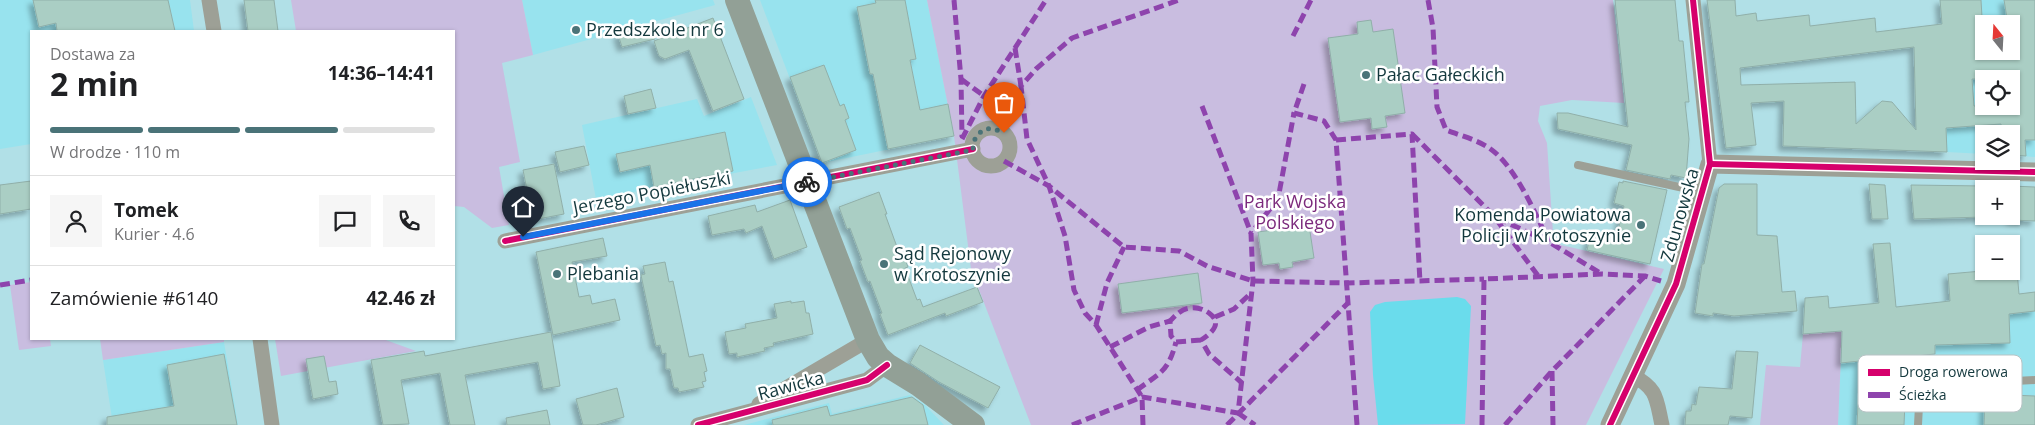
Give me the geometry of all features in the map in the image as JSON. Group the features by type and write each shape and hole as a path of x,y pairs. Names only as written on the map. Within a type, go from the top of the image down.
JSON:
{"main road":[{"path":"737,0 868,340 878,357 887,365 918,384 973,425"}],"street":[{"path":"209,0 214,30"},
{"name":"Zdunowska","path":"1610,425 1632,374 1676,284 1710,164 1692,0"},
{"name":"Jerzego Popiełuszki","path":"505,240 973,150"},
{"path":"1710,164 2035,172"},
{"path":"260,340 272,425"},
{"name":"Rawicka","path":"740,415 868,340"},
{"name":"Rawicka","path":"698,425 868,380 887,365"},
{"path":"1632,374 1649,386 1656,396 1662,425"}],"lane":[{"path":"1578,165 1702,192"},
{"path":"2022,381 2035,380"},
{"path":"1918,425 1919,412"}],"shaded area":[{"path":"0,0 190,0 194,30 30,30 30,144 0,149"},
{"name":"Przedszkole nr 6","path":"522,0 713,0 715,5 533,55"},
{"path":"760,0 927,0 954,136 822,163"},
{"path":"1940,0 2035,0 2035,157 2020,156 2020,125 1975,125 1975,154 1947,152"},
{"path":"751,97 777,165 596,199 582,125 697,99 704,116"},
{"path":"1457,297 1465,299 1471,306 1465,424 1378,425 1370,312 1375,305 1385,302"},
{"path":"2035,311 2035,425 1838,425 1842,331"},
{"path":"224,342 238,425 113,425 103,360"},
{"path":"910,395 924,404 944,425 744,425 829,403 832,414"}],"green space":[{"path":"291,0 522,0 533,55 502,63 520,162 499,167 509,225 492,228 464,207 455,206 455,30 296,30"},
{"name":"Park Wojska Polskiego","path":"927,0 1613,0 1624,103 1572,100 1540,106 1538,121 1547,143 1553,233 1561,245 1664,269 1586,425 1031,425 971,269 954,136"},
{"path":"30,282 30,340 50,340 51,346 19,350 10,285"},
{"path":"1842,331 1838,425 1760,425 1766,365 1800,367 1803,334"},
{"path":"100,340 224,340 224,342 103,360"},
{"path":"275,340 386,340 416,351 281,376"}],"building":[{"path":"33,0 168,0 175,30 57,30 56,23 39,27"},
{"path":"244,0 274,0 278,30 248,30"},
{"path":"875,0 905,0 916,59 910,60 920,110 948,104 954,136 888,149 873,74 870,74 857,7 876,3"},
{"path":"1615,0 1675,0 1679,41 1683,41 1689,102 1685,102 1689,139 1686,178 1671,175 1670,179 1626,170 1632,145 1558,129 1557,113 1568,113 1628,127"},
{"path":"1707,0 1735,0 1736,16 1756,13 1757,21 1809,15 1810,26 1875,18 1876,32 1942,24 1940,0 1981,0 1982,15 1975,15 1975,60 2020,60 2020,15 2006,15 2004,0 2035,0 2035,140 2025,140 2026,156 2020,156 2020,125 2001,124 1946,128 1947,152 1783,146 1784,101 1751,103 1756,145 1726,148","holes":["1914,47 1916,130 1892,102 1882,101 1856,124 1855,82 1741,85 1740,68"]},
{"path":"713,18 744,99 713,111 689,50 665,59 659,56 654,41"},
{"name":"Pałac Gałeckich","path":"1371,20 1373,32 1393,29 1405,113 1385,116 1387,127 1372,129 1371,118 1340,122 1328,38 1358,34 1357,22"},
{"path":"651,25 655,39 622,47 618,34"},
{"path":"824,65 840,106 844,104 849,118 845,120 856,150 822,163 790,77"},
{"path":"651,89 656,108 628,114 624,96"},
{"path":"725,132 733,171 654,187 650,165 620,172 616,154"},
{"path":"584,146 589,165 560,172 555,152"},
{"path":"554,164 564,214 533,220 523,170"},
{"path":"30,181 30,209 0,214 0,185"},
{"name":"Komenda Powiatowa Policji w Krotoszynie","path":"1623,181 1667,190 1650,264 1587,250 1591,233 1616,239 1624,206 1614,203 1619,182 1623,183"},
{"path":"1724,184 1757,184 1757,235 1777,236 1782,292 1795,291 1797,311 1734,316 1713,313 1713,316 1695,313 1702,264 1704,264 1719,188"},
{"path":"1869,184 1885,185 1888,219 1872,219"},
{"path":"1911,185 1975,186 1975,217 1914,219"},
{"path":"2020,186 2035,187 2035,221 2020,220"},
{"name":"Sąd Rejonowy w Krotoszynie","path":"879,192 897,247 900,246 908,267 905,268 917,300 920,299 923,307 977,287 983,302 946,316 945,313 888,335 880,314 882,313 860,261 862,260 850,228 847,229 839,207"},
{"path":"790,200 807,247 774,259 762,226 746,233 744,229 712,235 708,216 755,205 757,212"},
{"path":"1309,225 1314,258 1292,262 1293,267 1280,269 1279,263 1263,265 1258,232"},
{"path":"603,238 607,256 572,262 579,297 590,295 592,304 615,299 620,320 553,335 536,252"},
{"path":"1890,243 1896,307 1950,301 1948,274 1975,272 1975,280 2018,280 2019,294 2035,292 2035,311 2009,314 2010,343 1935,345 1935,354 1858,355 1858,361 1841,363 1842,331 1803,334 1805,298 1828,296 1829,308 1879,303 1873,244"},
{"path":"665,262 669,282 673,281 689,357 703,354 707,371 704,372 706,381 702,382 704,387 679,392 678,388 674,388 670,369 666,369 666,353 662,354 660,345 656,346 641,275 645,274 643,266"},
{"path":"1198,273 1202,303 1122,313 1118,284"},
{"path":"791,301 791,303 804,301 806,313 809,313 813,334 773,343 774,346 764,348 765,351 737,357 737,353 729,354 725,332 746,328 745,324 777,318 774,304"},
{"path":"551,332 560,386 543,389 538,362 465,375 475,425 450,425 440,373 401,380 409,424 383,425 371,360 424,351 425,356"},
{"path":"920,345 1000,387 988,408 939,382 910,363"},
{"path":"1736,351 1758,352 1752,418 1730,416 1728,425 1685,425 1686,411 1691,411 1692,404 1696,405 1699,387 1732,389"},
{"path":"224,354 237,425 107,425 107,417 174,406 167,365"},
{"path":"324,356 329,382 336,381 338,394 313,399 306,359"},
{"path":"617,388 624,417 596,425 583,425 576,399"},
{"path":"2022,395 2035,396 2035,425 1984,425 1984,412 2022,412"},
{"path":"912,397 923,405 928,425 773,425 772,420 827,406 830,416"},
{"path":"1858,404 1858,412 1905,412 1904,425 1857,425"},
{"path":"547,410 550,425 507,425 506,418"}],"marked path":[{"path":"954,0 961,79 962,137"},
{"path":"962,139 984,96 1046,0"},
{"path":"1143,425 1142,397 1096,325 1085,313 1074,290 1065,236 1049,186 1027,139 1021,86 1036,69 1072,38 1179,0"},
{"path":"1293,36 1311,0"},
{"path":"1428,0 1433,28 1437,107 1446,130 1486,146 1506,164 1523,189 1549,242"},
{"path":"1015,48 1021,86"},
{"path":"961,79 984,96"},
{"path":"1304,84 1294,113 1324,121 1336,140 1357,425"},
{"path":"1202,106 1251,233"},
{"path":"1072,425 1142,397 1238,413 1253,281 1251,233 1278,199 1294,113"},
{"path":"1412,134 1495,217 1549,242 1602,274"},
{"path":"1336,140 1412,134 1420,282"},
{"path":"1004,161 1049,186 1124,247 1179,251 1207,266 1253,281 1347,283 1484,279"},
{"path":"1496,219 1539,277"},
{"path":"1096,325 1107,283 1124,247"},
{"path":"1482,425 1484,279 1602,274 1645,276 1661,281"},
{"path":"1505,425 1552,371 1645,276"},
{"path":"0,285 30,280"},
{"path":"1215,317 1234,309 1251,293"},
{"path":"1227,425 1348,303"},
{"path":"1201,340 1176,342 1171,336 1170,321 1187,309 1198,308 1209,313 1216,324 1212,331 1201,340 1209,354 1242,383"},
{"path":"1110,347 1149,327 1170,321"},
{"path":"1137,390 1162,371 1170,360 1176,342"},
{"path":"1552,371 1553,425"},
{"path":"1238,413 1255,425"}],"cycle path":[{"path":"1610,425 1676,284 1710,164 1693,0"},
{"path":"505,241 973,149"},
{"path":"1710,164 2035,172"},
{"path":"698,425 867,380 887,365"}],"way so far":[{"path":"807,182 973,150 975,137 980,132 992,128 1004,133"}],"place":[{"name":"Przedszkole nr 6","path":"576,30"},
{"name":"Pałac Gałeckich","path":"1366,75"},
{"name":"Komenda Powiatowa Policji w Krotoszynie","path":"1641,225"},
{"name":"Sąd Rejonowy w Krotoszynie","path":"884,264"},
{"name":"Plebania","path":"557,274"}],"route":[{"path":"523,237 807,182"}]}
